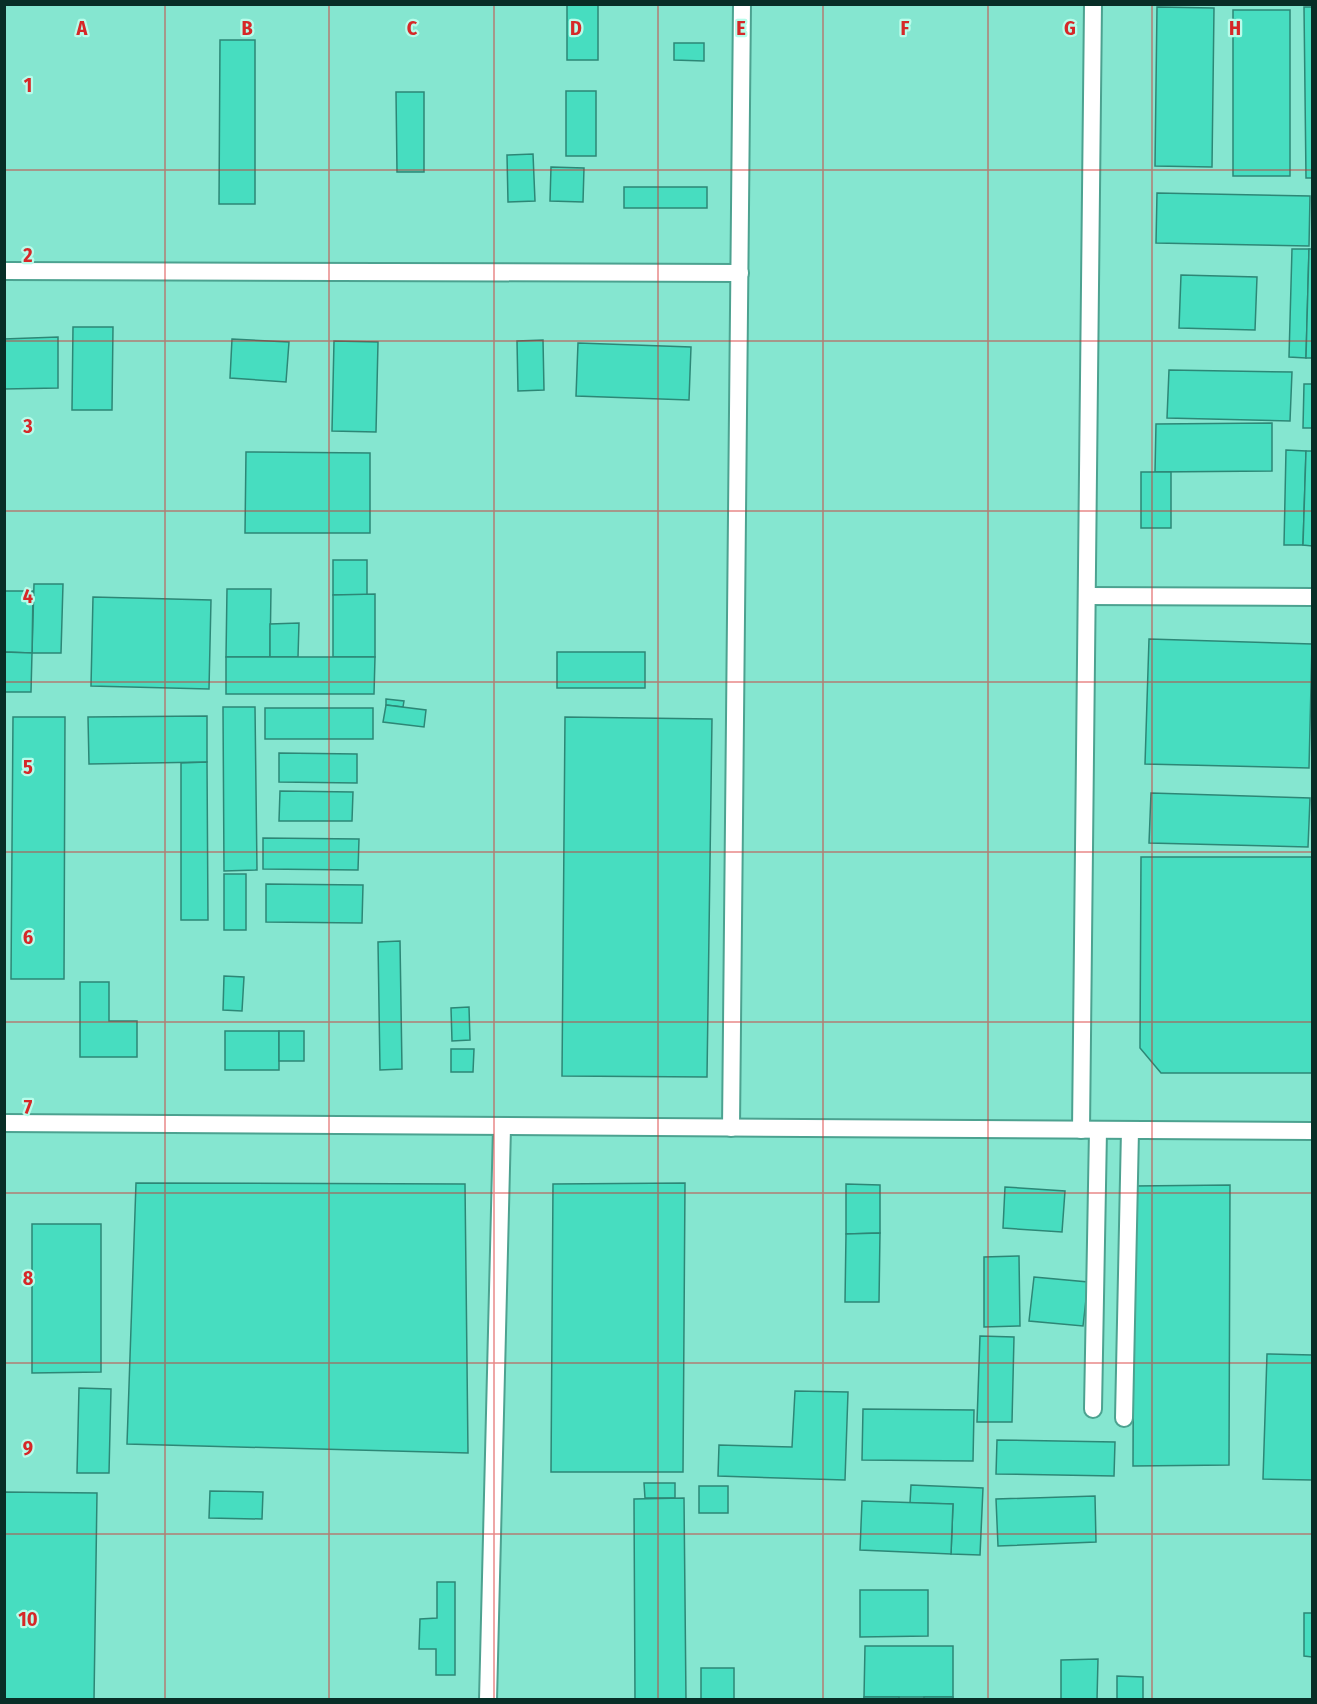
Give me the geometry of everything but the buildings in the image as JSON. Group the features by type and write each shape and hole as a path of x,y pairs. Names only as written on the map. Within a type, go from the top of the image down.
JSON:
{"lane":[{"path":"731,1128 742,4"},
{"path":"1093,4 1087,596 1089,1130 1093,1409"},
{"path":"4,271 740,273"},
{"path":"1087,596 1312,597"},
{"path":"4,1124 1312,1131"},
{"path":"488,1700 502,1127"},
{"path":"1124,1418 1130,1130"}],"shaded area":[{"path":"5,5 1312,5 1312,1699 5,1699"}]}
